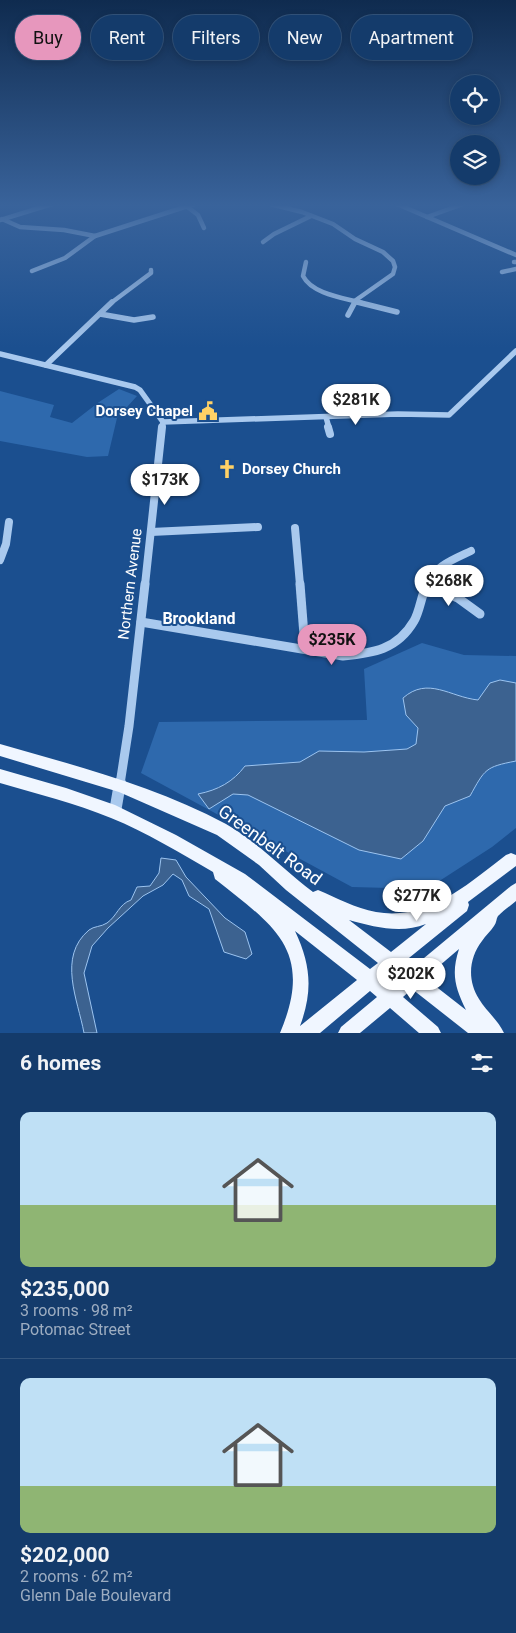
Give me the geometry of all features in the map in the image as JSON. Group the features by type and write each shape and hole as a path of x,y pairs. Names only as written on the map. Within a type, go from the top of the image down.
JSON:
{"main road":[{"name":"Greenbelt Road","path":"0,750 119,785 186,812 222,830 264,860 292,885 482,1033"},
{"path":"0,776 66,794 115,812 196,854 248,885 390,996 432,1033"},
{"path":"196,854 261,907 288,932 295,945 300,961 301,978 298,1001 288,1033"},
{"path":"264,860 312,895 336,907 363,918 389,921 416,920 445,910 514,859"},
{"path":"306,1033 450,915 514,859"},
{"path":"347,1033 516,892"},
{"path":"494,1033 471,1003 464,983 462,963 471,941 516,892"}],"street":[{"path":"32,271 65,258 73,252"},
{"path":"348,315 356,300 394,274 395,266 384,252"},
{"path":"306,262 302,273 308,283 317,289 397,312"},
{"path":"502,272 516,269"},
{"path":"46,365 100,314 151,273 151,270"},
{"path":"100,314 134,320 153,318"},
{"path":"0,354 135,387 140,390 163,422 398,414 449,415 516,351"},
{"path":"326,417 330,434"},
{"name":"Northern Avenue","path":"115,812 129,726 163,422"},
{"path":"0,560 6,544 9,522"},
{"path":"151,532 258,527"},
{"path":"295,528 305,648"},
{"path":"140,622 305,648 343,656 359,656 380,652 396,642 414,620 432,573 470,551"},
{"path":"426,585 458,598 480,614"}],"shaded area":[{"path":"119,389 137,396 117,418 108,456 87,457 0,441 0,391 54,405 50,417 72,423"},
{"path":"422,643 464,655 516,656 516,828 492,847 427,889 352,887 141,773 159,722 367,720 364,669"},
{"path":"500,680 516,683 516,761 498,765 487,771 479,780 470,796 445,806 423,841 401,859 359,850 248,795 233,794 209,809 198,794 225,784 245,766 300,762 319,751 364,752 407,749 416,744 418,728 406,715 403,698 412,692 430,688 478,700 490,683"},
{"path":"161,858 176,860 186,877 225,918 245,932 252,954 246,959 224,952 209,909 189,896 182,880 173,874 163,885 143,896 108,928 92,946 84,973 97,1033 84,1033 72,979 74,953 79,941 89,930 110,920 124,904 131,900 137,887 150,886 159,873"}],"place":[{"name":"Dorsey Chapel","path":"208,411"},
{"name":"Dorsey Church","path":"227,469"}],"district":[{"name":"Brookland","path":"199,618"}]}
